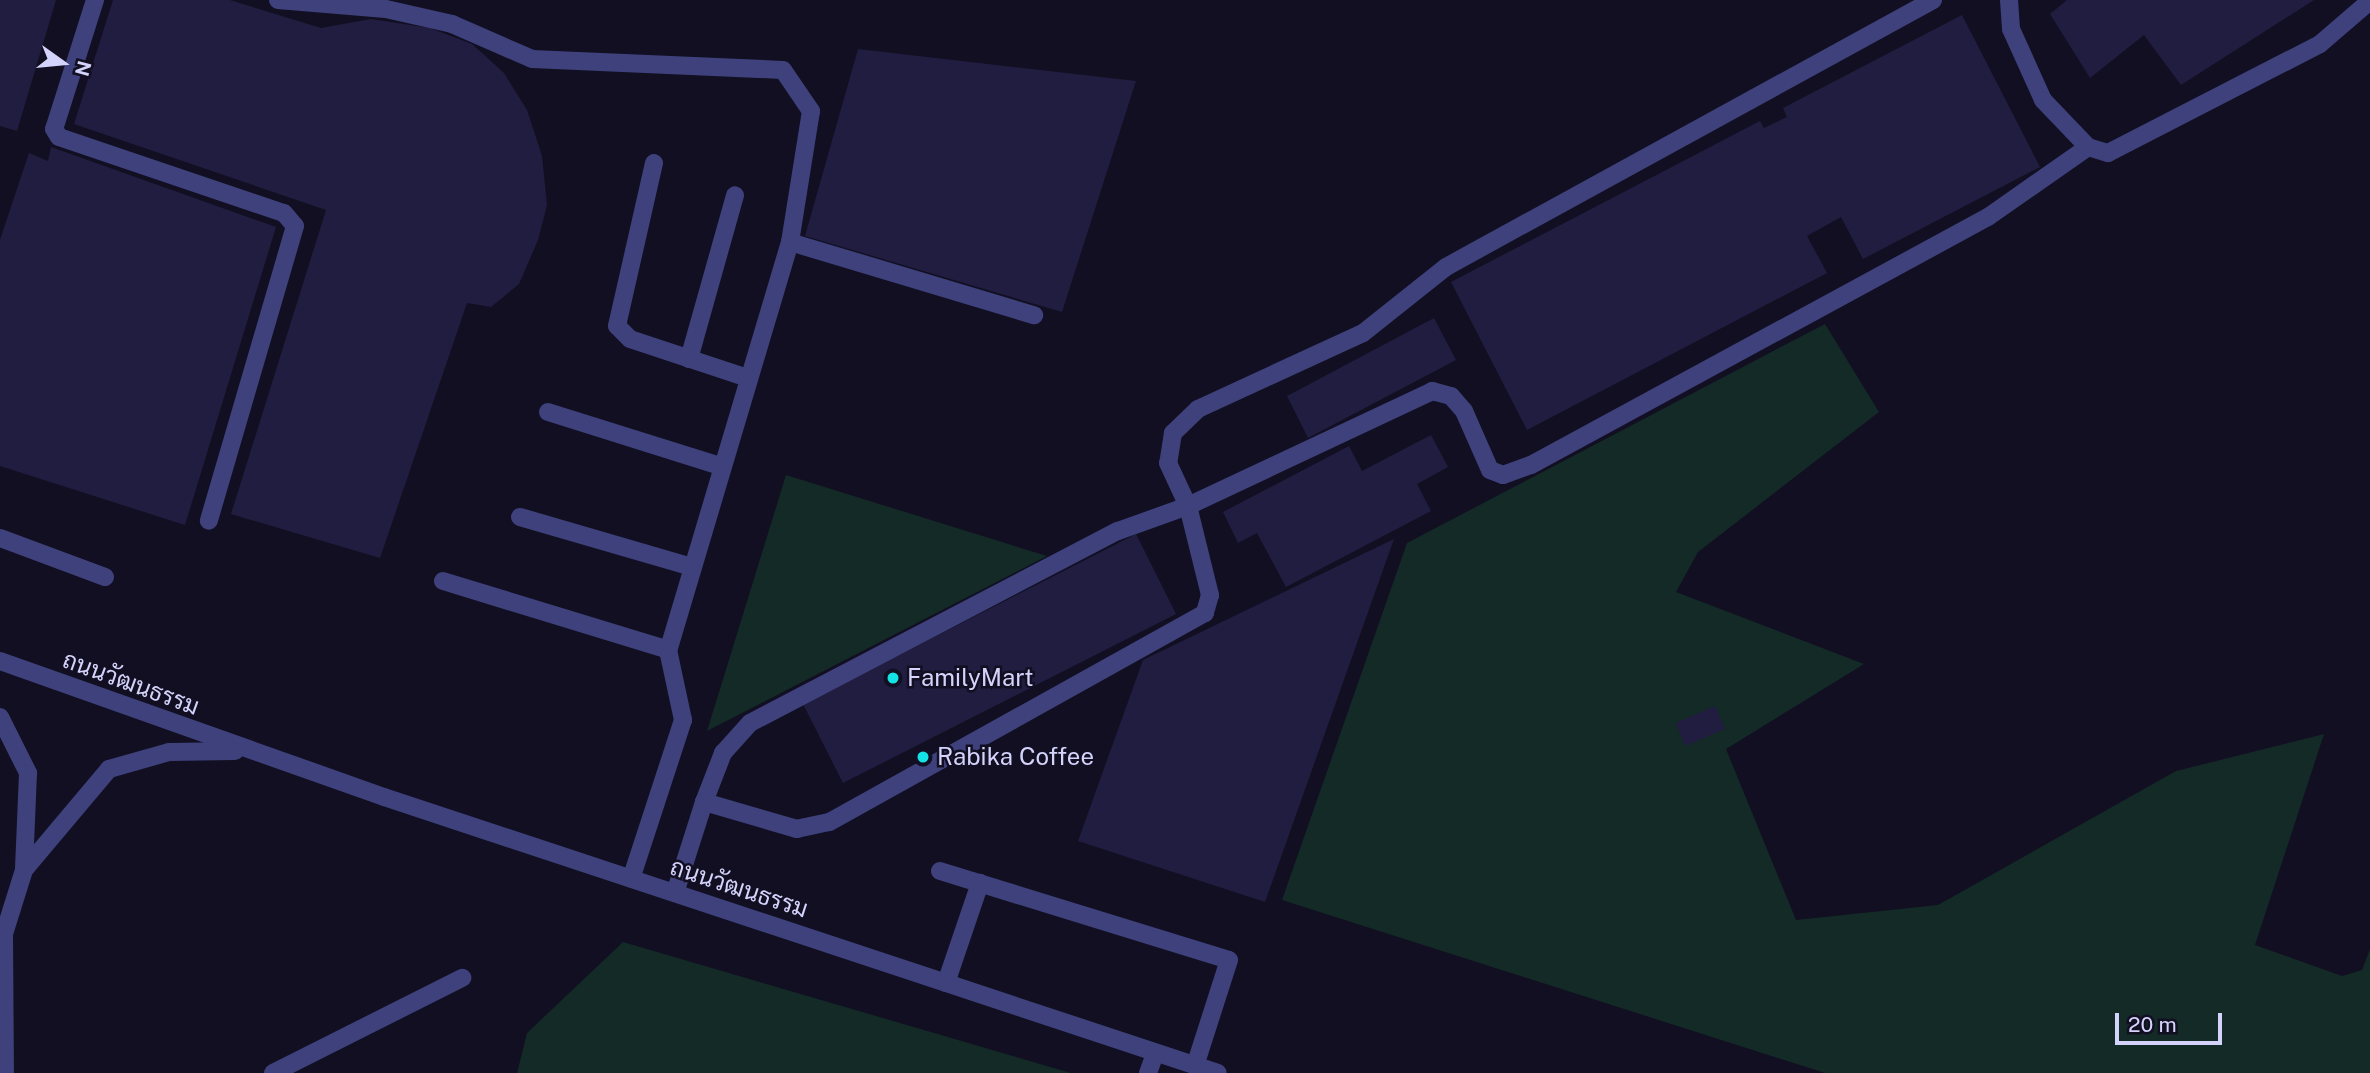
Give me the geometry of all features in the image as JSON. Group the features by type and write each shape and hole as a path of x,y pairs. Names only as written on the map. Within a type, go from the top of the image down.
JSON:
{"street":[{"path":"95,0 54,129 59,137 284,213 295,226 209,521"},
{"path":"278,0 386,9 452,24 531,59 783,71 811,111 790,242 690,566 668,650 683,720 631,879"},
{"path":"704,803 797,829 830,822 1205,613 1210,594 1188,506 1168,463 1173,433 1198,409 1363,333 1446,267 1933,0"},
{"path":"2009,0 2011,29 2043,100 2088,147 2108,153 2320,44 2370,1"},
{"path":"675,893 723,753 750,723 1118,531 1188,506 1433,391 1451,396 1464,411 1490,470 1503,475 1531,465 1988,218 2088,147"},
{"path":"654,163 617,326 631,339 748,378"},
{"path":"689,359 735,195"},
{"path":"790,242 1034,315"},
{"path":"548,412 720,466"},
{"path":"520,517 690,566"},
{"path":"0,538 105,576"},
{"path":"443,581 668,650"},
{"name":"ถนนวัฒนธรรม","path":"0,661 245,750 1218,1073"},
{"path":"0,717 27,773 24,870 4,934 5,1073"},
{"name":"ถนนวัฒนธรรม","path":"24,870 109,769 169,752 245,750"},
{"path":"940,871 1228,960 1195,1066"},
{"path":"946,983 979,883"},
{"path":"273,1073 462,978"},
{"path":"1148,1073 1155,1054"}],"green space":[{"path":"1825,324 1879,412 1698,552 1676,592 1864,664 1726,749 1796,920 1938,905 2176,771 2324,734 2255,945 2342,976 2362,970 2370,949 2370,1073 1825,1073 1282,900 1407,543"},
{"path":"786,475 1047,556 707,731"},
{"path":"623,942 1071,1073 517,1073 527,1033"}],"building":[{"path":"0,0 56,0 17,131 0,126"},
{"path":"113,0 230,0 321,28 371,19 430,28 472,44 504,73 527,110 542,156 547,205 538,240 519,284 491,307 467,303 380,558 231,514 326,210 74,124"},
{"path":"2067,0 2314,0 2181,85 2144,35 2090,78 2050,14"},
{"path":"1962,15 2040,167 1863,259 1841,217 1807,236 1827,273 1527,430 1451,282 1760,121 1764,128 1787,117 1783,108"},
{"path":"858,49 1136,81 1062,312 805,236"},
{"path":"51,147 276,227 185,525 0,466 0,240 29,153 48,161"},
{"path":"1434,318 1456,360 1308,438 1287,396"},
{"path":"1431,435 1448,467 1417,484 1431,511 1286,587 1257,533 1238,543 1223,512 1349,446 1362,471"},
{"path":"1136,534 1176,614 843,783 803,704"},
{"path":"1394,539 1265,902 1078,841 1143,660"},
{"path":"1715,706 1725,729 1685,746 1676,723"}],"place":[{"name":"FamilyMart","path":"893,678"},
{"name":"Rabika Coffee","path":"923,757"}]}
